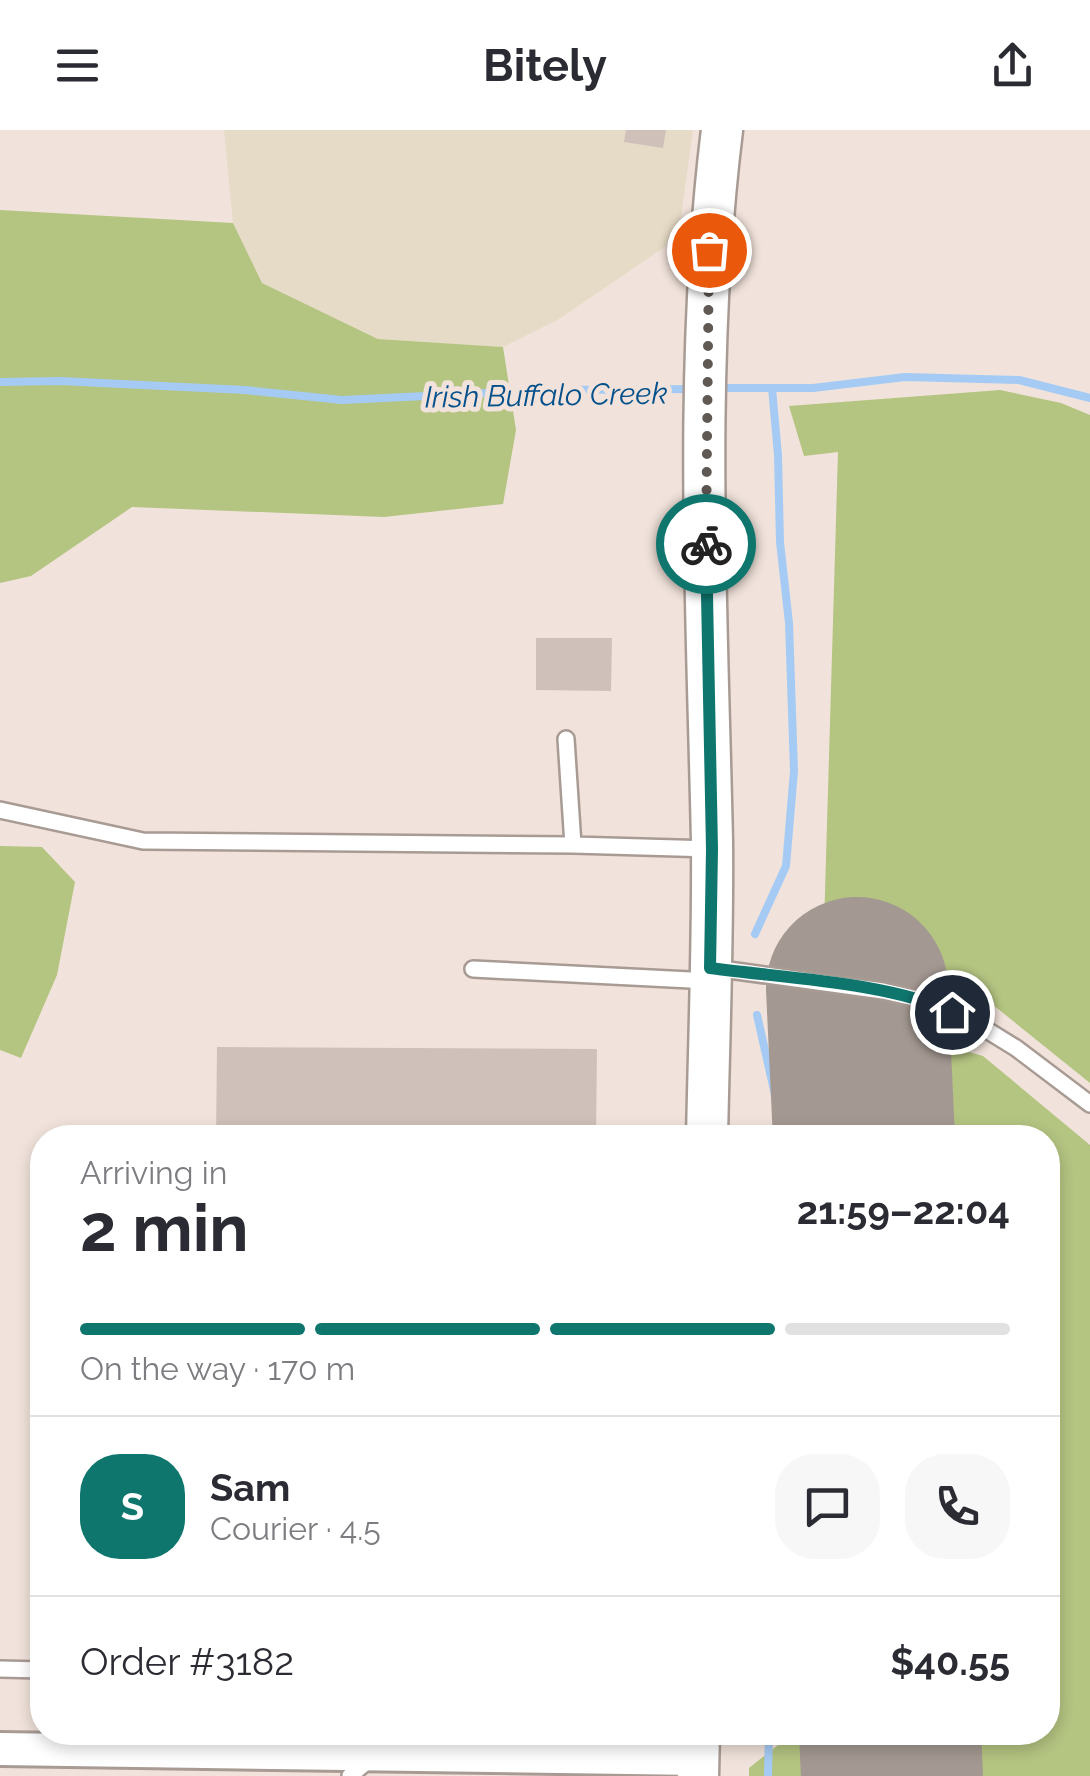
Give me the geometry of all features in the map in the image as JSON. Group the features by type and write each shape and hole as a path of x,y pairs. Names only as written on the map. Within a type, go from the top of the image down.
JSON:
{"street":[{"path":"707,1125 712,849 706,495 708,270 722,130"},
{"path":"0,1749 362,1765 698,1756"}],"lane":[{"path":"566,739 574,845"},
{"path":"0,810 143,842 712,849"},
{"path":"472,969 710,975 883,991 927,1000 978,1024 1016,1048 1090,1104"},
{"path":"0,1669 30,1670"}],"shaded area":[{"path":"224,130 693,130 678,238 559,319 503,347 379,339 262,283 233,223"}],"green space":[{"path":"0,210 233,223 262,283 378,339 503,347 516,430 503,504 384,517 132,507 31,576 0,583"},
{"path":"1000,390 1061,403 1090,415 1090,1083 982,996 823,959 838,452 804,456 789,406"},
{"path":"0,846 42,847 75,882 57,975 21,1058 0,1050"},
{"path":"898,1032 983,1056 1090,1145 1090,1776 939,1776 937,1745 1060,1745 1060,1125 903,1125"},
{"path":"778,1745 800,1745 817,1757 832,1776 749,1776 749,1768"}],"building":[{"path":"626,130 666,130 663,148 624,142"},
{"path":"536,638 612,638 611,691 536,690"},
{"path":"217,1047 597,1049 596,1125 216,1125"}],"waterway":[{"name":"Irish Buffalo Creek","path":"717,388 813,388 905,377 1019,380 1090,398"},
{"name":"Irish Buffalo Creek","path":"0,382 245,390 342,400 549,390 693,389"},
{"path":"755,934 786,866 794,771 789,623 780,542 772,388"},
{"path":"757,1015 780,1125"},
{"path":"768,1776 769,1745"}],"runway":[{"path":"857,988 863,1125"},
{"path":"891,1745 892,1776"}],"way so far":[{"path":"706,544 709,250"}],"route":[{"path":"706,544 712,849 710,968 883,991 927,1000 952,1012"}]}
